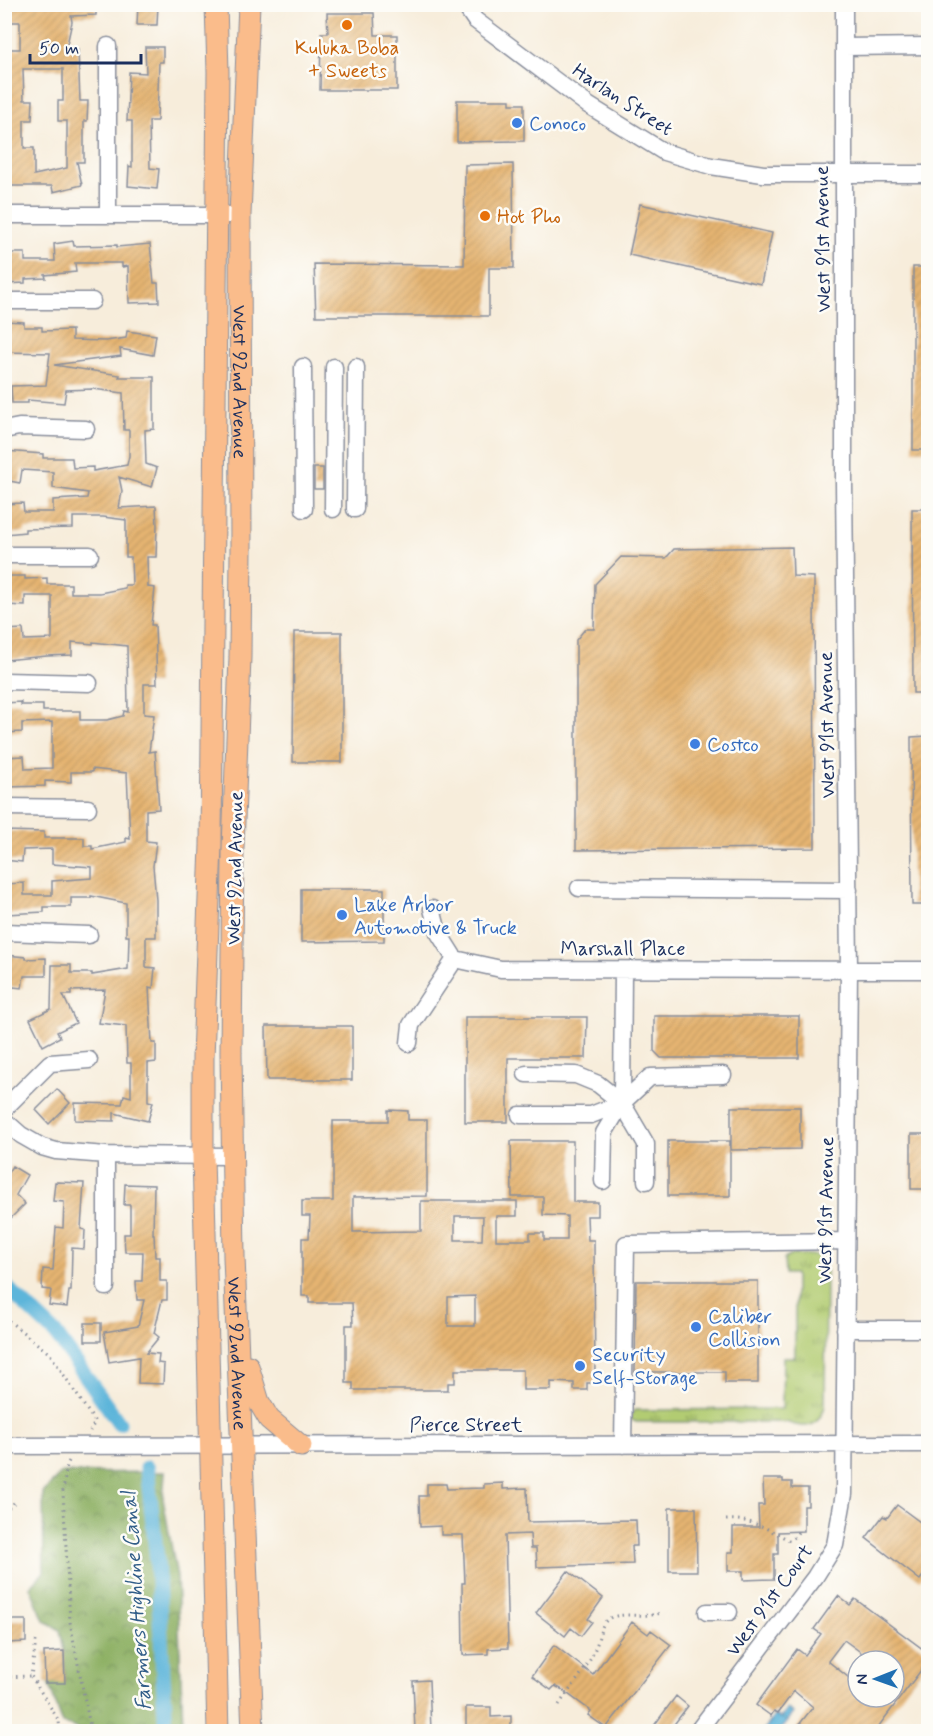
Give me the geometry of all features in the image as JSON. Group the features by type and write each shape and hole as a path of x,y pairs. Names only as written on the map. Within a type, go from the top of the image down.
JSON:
{"main road":[{"name":"West 92nd Avenue","path":"216,4 218,79 211,845 203,1058 202,1156 218,1731"},
{"name":"West 92nd Avenue","path":"249,4 240,215 240,669 233,848 232,1156 253,1731"},
{"path":"237,1322 259,1402 273,1424 301,1446"}],"street":[{"name":"Harlan Street","path":"464,4 475,20 588,105 664,152 711,166 763,174 928,174"},
{"name":"West 91st Avenue","path":"844,4 843,175 849,890 844,1445"},
{"path":"108,45 108,214"},
{"path":"844,47 928,46"},
{"path":"4,215 240,215"},
{"path":"4,301 92,301"},
{"path":"329,508 329,367 329,508"},
{"path":"4,430 19,427 86,429"},
{"path":"214,551 241,550"},
{"path":"4,555 90,555"},
{"path":"4,681 89,683"},
{"path":"4,807 88,808"},
{"path":"579,888 849,890"},
{"path":"409,1043 411,1025 455,959 438,932 432,909"},
{"path":"4,932 88,934"},
{"name":"Marshall Place","path":"455,959 501,969 928,970"},
{"path":"622,1103 623,970"},
{"path":"4,1109 50,1063 89,1060"},
{"path":"526,1074 576,1075 598,1084 622,1103 646,1144 646,1181"},
{"path":"603,1182 604,1133 622,1103 650,1077 723,1075"},
{"path":"520,1115 591,1115 622,1103"},
{"path":"4,1119 21,1136 42,1147 72,1154 232,1156"},
{"path":"106,1155 106,1287"},
{"path":"622,1445 626,1244 846,1241"},
{"path":"845,1329 928,1329"},
{"name":"Pierce Street","path":"4,1446 928,1444"},
{"name":"West 91st Court","path":"697,1731 814,1577 835,1545 844,1494 844,1445"},
{"path":"707,1612 729,1612"}],"path":[{"path":"4,1317 50,1354 95,1422 90,1432"},
{"path":"67,1465 63,1491 69,1622 91,1731"},
{"path":"4,1512 15,1502"},
{"path":"726,1520 751,1521 789,1539 795,1537 798,1532"},
{"path":"559,1705 595,1650 606,1621 613,1617 652,1616 663,1612"},
{"path":"36,1641 30,1676 59,1721 60,1731"},
{"path":"4,1677 30,1676"},
{"path":"4,1725 5,1731"}],"green space":[{"path":"791,1255 816,1256 823,1261 821,1266 826,1271 825,1406 819,1419 810,1425 799,1426 786,1422 636,1422 630,1419 635,1410 782,1409 783,1357 795,1357 795,1274 785,1274 784,1259"},
{"path":"165,1472 163,1499 177,1577 183,1728 185,1731 86,1731 63,1724 48,1683 65,1682 64,1651 60,1630 44,1620 30,1587 44,1572 43,1493 61,1473"}],"water":[{"path":"787,1709 793,1713 780,1731 763,1731 775,1715 780,1719"}],"building":[{"path":"11,4 96,4 96,15 71,16 72,22 66,49 78,49 80,101 88,101 87,121 84,121 84,162 77,162 82,185 53,192 52,186 4,186 7,148 7,120 4,120 6,77 10,77 10,49 20,49 20,22 11,22","holes":["23,69 63,69 63,101 58,101 58,121 67,121 67,168 34,175 34,148 24,148 24,120 32,120 33,100 24,100"]},
{"path":"138,4 158,4 157,25 137,25"},
{"path":"327,13 374,13 375,35 397,35 397,90 320,90 321,33 328,33"},
{"path":"145,47 163,47 163,62 159,62 157,121 149,121 150,168 159,169 157,189 128,186 129,166 132,167 132,121 127,121 129,72 146,73"},
{"name":"Conoco","path":"457,100 510,100 510,104 524,104 524,141 457,142"},
{"path":"513,164 514,268 489,268 489,316 316,316 314,264 464,265 465,165"},
{"path":"640,204 772,233 761,284 629,255"},
{"path":"73,241 74,246 117,245 117,247 150,244 154,283 158,283 159,302 129,303 128,266 122,267 122,263 75,263 76,272 45,275 46,278 25,279 25,283 5,284 5,253 25,253 25,261 55,261 54,244"},
{"path":"913,267 928,267 928,450 913,450"},
{"path":"4,321 24,322 24,327 42,327 42,331 72,330 72,340 106,341 126,338 127,331 156,335 153,355 120,349 121,356 54,365 120,375 119,377 154,377 154,429 145,430 146,464 157,468 152,487 119,477 122,491 119,508 156,506 157,525 156,557 147,557 148,587 155,588 151,625 155,625 157,684 144,684 144,714 154,715 149,752 155,751 159,809 146,810 146,841 156,842 153,866 156,937 146,937 146,967 155,968 153,988 149,987 152,1043 156,1043 156,1062 148,1063 148,1101 153,1102 148,1121 114,1113 114,1121 75,1120 75,1103 122,1104 124,1095 131,1097 131,1063 127,1063 126,1026 99,1023 105,990 71,991 71,995 63,995 76,1023 57,1032 60,1037 43,1046 30,1019 51,1009 52,965 71,965 71,973 92,973 92,975 128,969 129,936 126,936 126,903 91,896 91,898 71,898 71,907 44,907 44,912 6,914 4,892 4,884 24,883 24,895 52,895 52,881 92,878 92,867 52,864 52,849 23,850 22,862 4,860 4,831 44,832 44,838 84,838 84,846 92,846 92,849 126,842 126,838 130,839 127,773 92,769 92,772 71,772 71,782 45,781 45,786 6,787 4,760 4,757 24,756 25,769 52,768 52,722 22,723 22,732 4,733 4,703 21,702 21,705 43,705 43,711 80,711 80,720 107,720 123,716 124,711 128,712 127,646 72,642 72,655 5,660 4,646 4,630 23,629 24,640 52,639 52,596 25,596 25,606 6,605 6,576 25,576 25,579 47,578 47,584 71,584 71,593 100,593 132,585 131,557 126,557 126,520 73,517 73,528 25,529 25,532 6,534 4,518 4,504 23,503 24,512 53,512 53,500 87,498 88,493 53,488 53,472 22,470 20,483 4,480 5,451 43,454 43,458 72,458 73,468 93,467 93,471 127,465 129,430 124,430 123,393 93,389 66,390 64,403 28,400 28,403 12,403 11,386 46,385 50,353 4,352"},
{"path":"314,468 323,468 323,489 314,489"},
{"path":"912,509 928,509 928,693 913,693"},
{"name":"Costco","path":"792,547 793,576 814,577 815,848 576,850 576,640 585,629 594,629 595,584 621,557 666,558 674,549"},
{"path":"294,632 342,632 342,762 293,762"},
{"path":"928,736 928,905 912,905 911,737"},
{"name":"Lake Arbor Automotive & Truck","path":"301,889 384,889 384,941 301,942"},
{"path":"6,955 26,957 26,959 46,958 46,976 24,976 22,988 4,986"},
{"path":"654,1016 799,1016 799,1058 661,1058 654,1051"},
{"path":"465,1017 587,1017 586,1058 508,1058 508,1122 465,1122"},
{"path":"266,1026 352,1026 352,1080 267,1080"},
{"path":"57,1089 70,1103 49,1124 36,1110"},
{"path":"731,1107 800,1107 800,1149 731,1150"},
{"path":"388,1110 408,1111 408,1120 427,1120 427,1196 353,1197 353,1232 421,1231 421,1201 517,1201 517,1216 496,1216 496,1240 530,1240 530,1233 544,1233 544,1240 567,1240 567,1216 543,1215 543,1197 512,1197 511,1141 573,1141 573,1202 598,1202 598,1216 587,1216 588,1240 594,1240 595,1383 587,1383 587,1390 574,1390 574,1383 551,1382 551,1390 523,1390 523,1370 455,1370 455,1383 448,1383 448,1390 353,1390 353,1383 346,1383 346,1325 353,1325 352,1303 309,1303 309,1296 302,1296 302,1238 309,1238 310,1216 302,1216 302,1201 333,1201 333,1121 388,1121","holes":["455,1216 483,1216 482,1240 455,1240","475,1296 475,1326 448,1326 448,1297"]},
{"path":"911,1134 928,1134 928,1189 911,1189"},
{"path":"668,1141 730,1141 730,1196 668,1196"},
{"path":"12,1166 27,1175 16,1195 25,1204 11,1218 6,1212 4,1214 4,1179"},
{"path":"55,1182 84,1183 81,1229 85,1230 84,1249 72,1248 71,1291 69,1291 67,1307 49,1305 51,1290 42,1289 43,1269 53,1270 56,1227 63,1228 64,1202 53,1201"},
{"path":"125,1184 154,1185 155,1257 160,1257 160,1281 167,1281 167,1300 162,1300 154,1333 159,1337 146,1353 159,1354 158,1363 164,1364 163,1384 138,1383 139,1357 109,1362 104,1332 138,1326 144,1300 137,1300 136,1281 142,1281 143,1252 125,1252 124,1234 130,1234 130,1205 124,1205"},
{"name":"Caliber Collision","path":"636,1281 758,1281 758,1383 725,1383 725,1372 635,1372"},
{"path":"85,1323 101,1323 101,1341 85,1341"},
{"path":"763,1479 783,1479 783,1482 792,1482 792,1488 808,1488 808,1506 804,1506 804,1531 778,1532 778,1554 774,1554 774,1579 743,1580 743,1571 728,1571 728,1552 733,1552 733,1527 759,1527 758,1505 764,1505"},
{"path":"503,1483 503,1489 527,1488 528,1522 636,1520 637,1546 632,1546 633,1564 537,1567 536,1548 531,1548 530,1534 505,1535 508,1648 488,1649 488,1654 463,1655 462,1583 465,1583 463,1535 441,1535 441,1526 420,1527 419,1496 427,1496 427,1484 446,1484 447,1489 484,1488 484,1484"},
{"path":"897,1505 928,1528 928,1569 920,1580 866,1538 883,1516 887,1518"},
{"path":"669,1508 696,1508 697,1571 669,1571"},
{"path":"568,1571 603,1598 588,1619 592,1622 581,1636 571,1628 565,1636 536,1613"},
{"path":"838,1596 850,1605 855,1599 928,1653 928,1661 906,1690 906,1649 856,1649 844,1640 828,1661 846,1675 846,1709 892,1709 875,1731 794,1731 813,1707 794,1691 778,1713 774,1711 771,1716 756,1705 797,1649 805,1655 821,1634 814,1629"},
{"path":"7,1620 26,1620 26,1642 7,1643"},
{"path":"632,1622 648,1634 651,1630 671,1645 606,1728 588,1715 591,1711 561,1689 555,1686 551,1690 532,1676 554,1645 593,1675"},
{"path":"64,1651 65,1683 45,1683 44,1652"},
{"path":"429,1680 431,1731 415,1731 413,1681"},
{"path":"676,1696 688,1706 669,1731 650,1731"},
{"path":"466,1707 491,1707 491,1717 511,1716 511,1731 489,1731 489,1728 466,1729"}],"waterway":[{"name":"Farmers Highline Canal","path":"4,1285 55,1333 119,1423"},
{"name":"Farmers Highline Canal","path":"147,1468 157,1560 166,1732"}],"place":[{"name":"Kuluka Boba + Sweets","path":"347,25"},
{"name":"Conoco","path":"517,123"},
{"name":"Hot Pho","path":"485,216"},
{"name":"Costco","path":"695,744"},
{"name":"Lake Arbor Automotive & Truck","path":"342,915"},
{"name":"Caliber Collision","path":"696,1327"},
{"name":"Security Self-Storage","path":"580,1366"}]}
